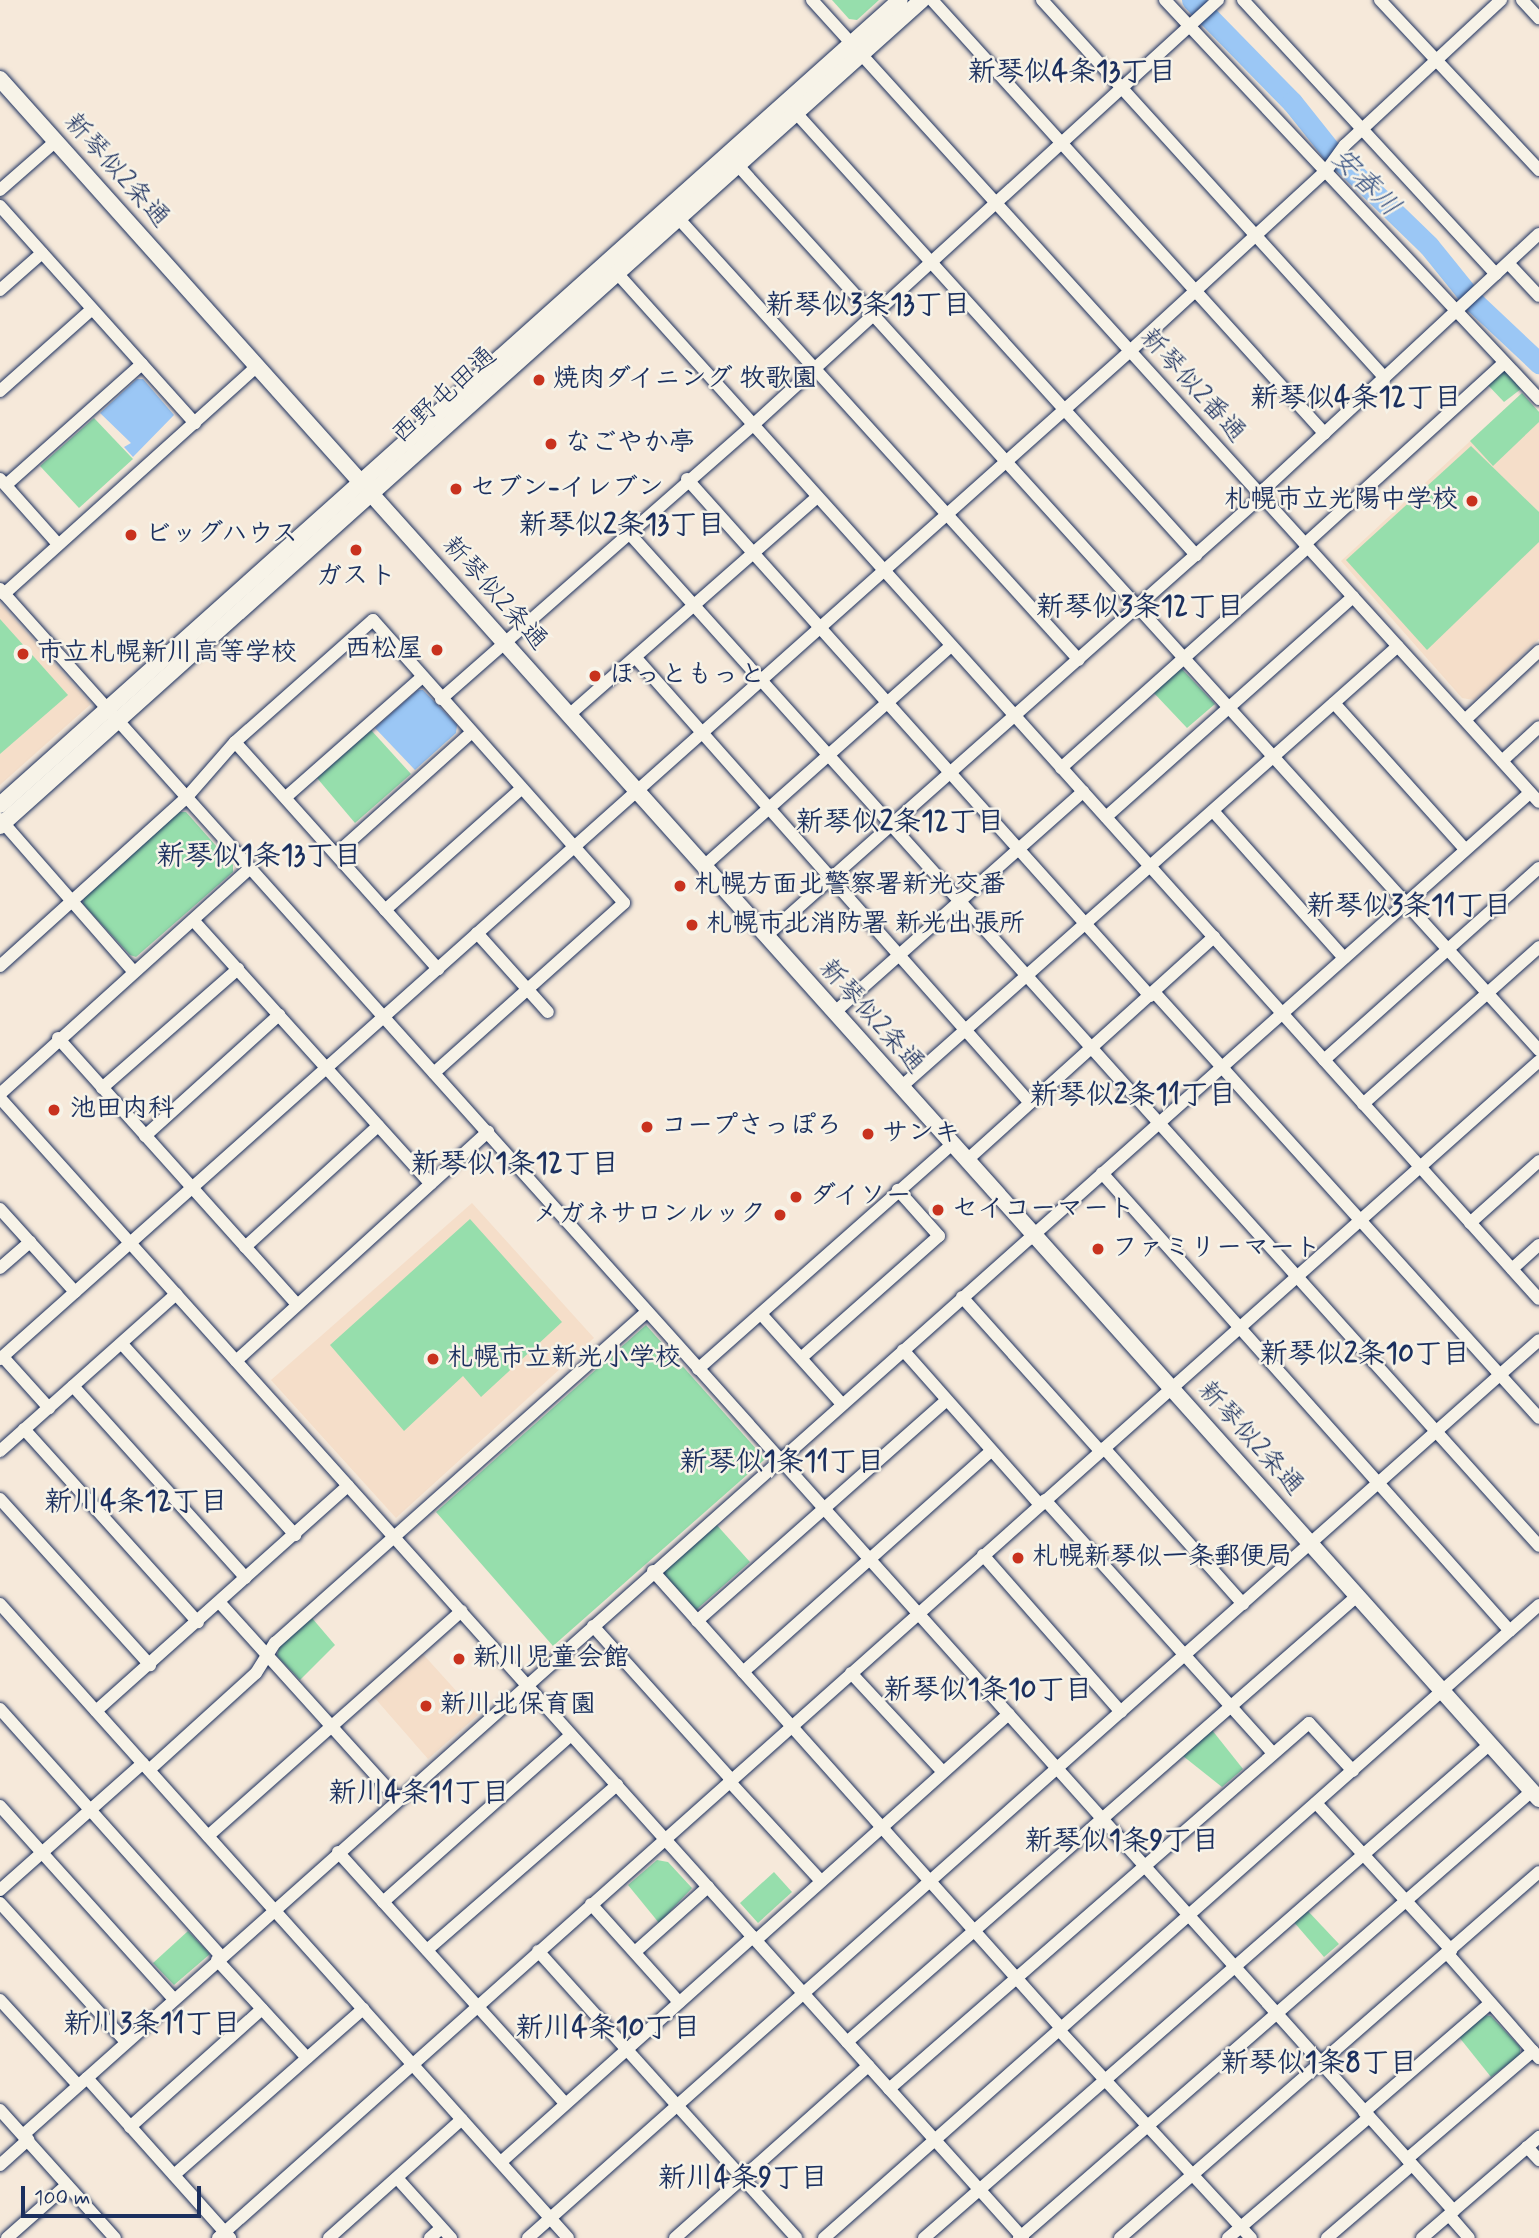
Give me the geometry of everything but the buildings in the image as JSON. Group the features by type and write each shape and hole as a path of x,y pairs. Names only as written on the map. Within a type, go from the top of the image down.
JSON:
{"street":[{"name":"新琴似2番通","path":"812,0 1535,797"},
{"name":"西野屯田通","path":"367,489 679,219 733,161 797,114 901,0"},
{"name":"西野屯田通","path":"1,823 113,715 858,50 922,0"},
{"path":"932,0 1325,433"},
{"path":"1042,0 1385,378"},
{"path":"1165,0 1199,18 1333,161 1461,306 1504,363 1539,399"},
{"path":"441,699 687,479 753,425 998,204 1218,0"},
{"path":"1243,0 1496,274"},
{"path":"1380,0 1539,170"},
{"path":"49,1408 2,1358 1130,351 1256,236 1333,161 1361,129 1501,0"},
{"path":"1522,0 1539,18"},
{"name":"新琴似2条通","path":"2,84 56,141 1535,1795"},
{"path":"797,114 1196,555"},
{"path":"0,190 56,141"},
{"path":"733,161 1539,1050"},
{"path":"0,206 194,423"},
{"path":"679,219 1079,660"},
{"path":"766,936 948,771 1015,717 1138,608 1539,234"},
{"path":"0,290 42,253"},
{"path":"1508,263 1539,296"},
{"path":"617,273 1539,1299"},
{"path":"0,391 92,309"},
{"path":"1061,768 1504,363"},
{"path":"58,544 3,482 142,365"},
{"path":"257,366 2,592 1410,2162 1469,2238"},
{"path":"687,479 1084,922 1361,1219 1539,1418"},
{"path":"569,715 817,497"},
{"path":"628,532 1539,1546"},
{"path":"1106,817 1353,597"},
{"path":"0,966 186,798 236,742 373,620 421,678 624,903 434,1073"},
{"path":"704,866 951,646"},
{"path":"901,1087 1398,646"},
{"path":"1465,720 1539,651"},
{"path":"636,658 1030,1103"},
{"path":"286,797 421,678"},
{"path":"1334,703 1464,848"},
{"name":"西野屯田通","path":"0,805 113,715"},
{"path":"1502,761 1539,727"},
{"path":"336,854 471,733"},
{"path":"236,742 438,968"},
{"path":"385,910 521,789"},
{"path":"835,1012 959,898 1083,792"},
{"path":"0,2165 82,2082 219,1958 1102,1173 1158,1120 1344,958 1464,848 1535,797"},
{"path":"1213,811 1344,958"},
{"path":"1,823 134,972"},
{"path":"1324,1060 1446,948 1539,868"},
{"path":"249,869 58,1038 0,1096 1021,2237 1406,1900 1535,1795"},
{"path":"193,920 431,1184"},
{"path":"477,933 548,1012"},
{"path":"967,1160 1214,937"},
{"path":"1363,1104 1539,947"},
{"path":"102,1088 238,969"},
{"path":"145,1136 279,1016"},
{"path":"58,1038 297,1304"},
{"path":"0,2000 131,2127 224,2236 664,1838 1539,1060"},
{"path":"245,1247 378,1126"},
{"path":"236,1362 488,1132"},
{"path":"698,1369 952,1144"},
{"path":"1470,1223 1539,1161"},
{"path":"1102,1173 1510,1631"},
{"path":"801,1357 939,1236 898,1191"},
{"path":"0,1209 75,1292"},
{"path":"0,1268 30,1242"},
{"path":"1512,1269 1539,1245"},
{"path":"0,1451 176,1294"},
{"path":"962,1297 1243,1604"},
{"path":"0,1890 90,1810 256,1673 275,1643 647,1312"},
{"path":"761,1314 842,1404"},
{"path":"528,2238 1539,1340"},
{"path":"122,1343 295,1535"},
{"path":"903,1350 991,1451 1043,1502 1273,1753"},
{"path":"73,1386 246,1578"},
{"path":"697,1621 946,1401"},
{"path":"24,1429 198,1622"},
{"path":"743,1672 991,1451"},
{"path":"96,1711 348,1486"},
{"path":"0,1499 150,1665"},
{"path":"983,1555 1121,1712"},
{"path":"653,1571 1105,2080 1251,2238"},
{"path":"847,2042 1357,1595"},
{"path":"220,1603 397,1799"},
{"path":"0,1604 569,2238"},
{"path":"824,2238 1539,1605"},
{"path":"208,1836 461,1612"},
{"path":"0,1625 10,1616"},
{"path":"593,1626 821,1881"},
{"path":"850,1673 943,1772"},
{"path":"0,1709 307,2057"},
{"path":"501,2162 679,2001 821,1881 1009,1714"},
{"path":"889,2089 1309,1723 1353,1771"},
{"path":"383,1902 571,1735"},
{"path":"924,2238 1490,1744"},
{"path":"427,1950 617,1786"},
{"path":"1316,1803 1406,1900 1489,2004 1536,2055 1410,2162 1327,2238"},
{"path":"0,1807 174,1999"},
{"path":"338,1852 565,2103"},
{"path":"1120,2238 1539,1872"},
{"path":"635,1952 708,1887"},
{"path":"0,1903 126,2042"},
{"path":"591,1904 679,2001"},
{"path":"538,1951 796,2238"},
{"path":"1228,2238 1489,2004"},
{"path":"131,2127 262,2009"},
{"path":"174,2175 363,2009"},
{"path":"675,2238 868,2066"},
{"path":"0,2109 115,2238"},
{"path":"329,2238 462,2119"},
{"path":"1422,2238 1539,2137"},
{"path":"1527,2147 1539,2161"},
{"path":"397,2178 450,2238"},
{"path":"7,2238 67,2185"},
{"path":"430,2238 441,2228"}],"shaded area":[{"name":"札幌市立光陽中学校","path":"1522,393 1539,412 1539,639 1474,700 1462,698 1341,561"},
{"name":"市立札幌新川高等学校","path":"0,603 91,704 0,785"},
{"name":"札幌市立新光小学校","path":"472,1203 594,1338 396,1518 271,1380"},
{"name":"新川北保育園","path":"422,1653 478,1715 428,1759 373,1696"}],"green space":[{"path":"832,0 879,0 857,20 849,19"},
{"path":"1503,368 1521,389 1504,402 1486,383"},
{"path":"1522,393 1539,412 1539,422 1493,466 1470,441"},
{"path":"94,418 133,459 79,508 40,466"},
{"path":"1471,446 1539,512 1539,542 1427,650 1346,560"},
{"path":"0,619 68,695 0,754"},
{"path":"1181,668 1215,704 1187,728 1153,692"},
{"path":"371,730 411,774 355,823 317,778"},
{"path":"179,812 186,812 233,865 233,872 136,957 130,955 83,904 84,898"},
{"path":"470,1219 562,1322 481,1397 463,1376 404,1431 330,1345"},
{"path":"646,1325 765,1459 553,1646 436,1512"},
{"path":"715,1523 750,1562 696,1610 661,1571"},
{"path":"312,1618 335,1645 300,1680 277,1656 280,1644"},
{"path":"1212,1730 1243,1769 1222,1787 1183,1756"},
{"path":"657,1860 668,1862 692,1888 659,1923 628,1885"},
{"path":"774,1872 792,1892 758,1923 740,1903"},
{"path":"1306,1909 1339,1944 1324,1957 1293,1921"},
{"path":"188,1931 210,1954 174,1985 153,1963"},
{"path":"1484,2015 1491,2016 1520,2047 1520,2055 1491,2077 1459,2037"}],"water":[{"path":"137,379 143,379 174,415 133,457 124,447 131,443 100,413"},
{"path":"418,690 423,690 457,725 456,733 415,770 375,728"}],"waterway":[{"name":"安春川","path":"1192,0 1292,102 1331,151 1429,246 1475,303 1539,363"}],"place":[{"name":"焼肉ダイニング 牧歌園","path":"539,380"},
{"name":"なごやか亭","path":"551,444"},
{"name":"セブン-イレブン","path":"456,489"},
{"name":"札幌市立光陽中学校","path":"1472,501"},
{"name":"ビッグハウス","path":"131,535"},
{"name":"ガスト","path":"356,550"},
{"name":"西松屋","path":"437,650"},
{"name":"市立札幌新川高等学校","path":"23,654"},
{"name":"ほっともっと","path":"595,676"},
{"name":"札幌方面北警察署新光交番","path":"680,886"},
{"name":"札幌市北消防署 新光出張所","path":"692,925"},
{"name":"池田内科","path":"54,1110"},
{"name":"コープさっぽろ","path":"647,1127"},
{"name":"サンキ","path":"868,1134"},
{"name":"ダイソー","path":"796,1197"},
{"name":"セイコーマート","path":"938,1210"},
{"name":"メガネサロンルック","path":"780,1215"},
{"name":"ファミリーマート","path":"1098,1249"},
{"name":"札幌市立新光小学校","path":"433,1359"},
{"name":"札幌新琴似一条郵便局","path":"1018,1558"},
{"name":"新川児童会館","path":"459,1659"},
{"name":"新川北保育園","path":"426,1706"}],"district":[{"name":"新琴似4条13丁目","path":"1072,73"},
{"name":"新琴似3条13丁目","path":"868,306"},
{"name":"新琴似4条12丁目","path":"1356,399"},
{"name":"新琴似2条13丁目","path":"622,526"},
{"name":"新琴似3条12丁目","path":"1140,608"},
{"name":"新琴似2条12丁目","path":"900,823"},
{"name":"新琴似1条13丁目","path":"259,857"},
{"name":"新琴似3条11丁目","path":"1409,907"},
{"name":"新琴似2条11丁目","path":"1133,1096"},
{"name":"新琴似1条12丁目","path":"515,1165"},
{"name":"新琴似2条10丁目","path":"1365,1355"},
{"name":"新琴似1条11丁目","path":"782,1463"},
{"name":"新川4条12丁目","path":"136,1503"},
{"name":"新琴似1条10丁目","path":"988,1691"},
{"name":"新川4条11丁目","path":"419,1794"},
{"name":"新琴似1条9丁目","path":"1122,1842"},
{"name":"新川3条11丁目","path":"152,2025"},
{"name":"新川4条10丁目","path":"608,2029"},
{"name":"新琴似1条8丁目","path":"1319,2064"},
{"name":"新川4条9丁目","path":"743,2179"}]}
